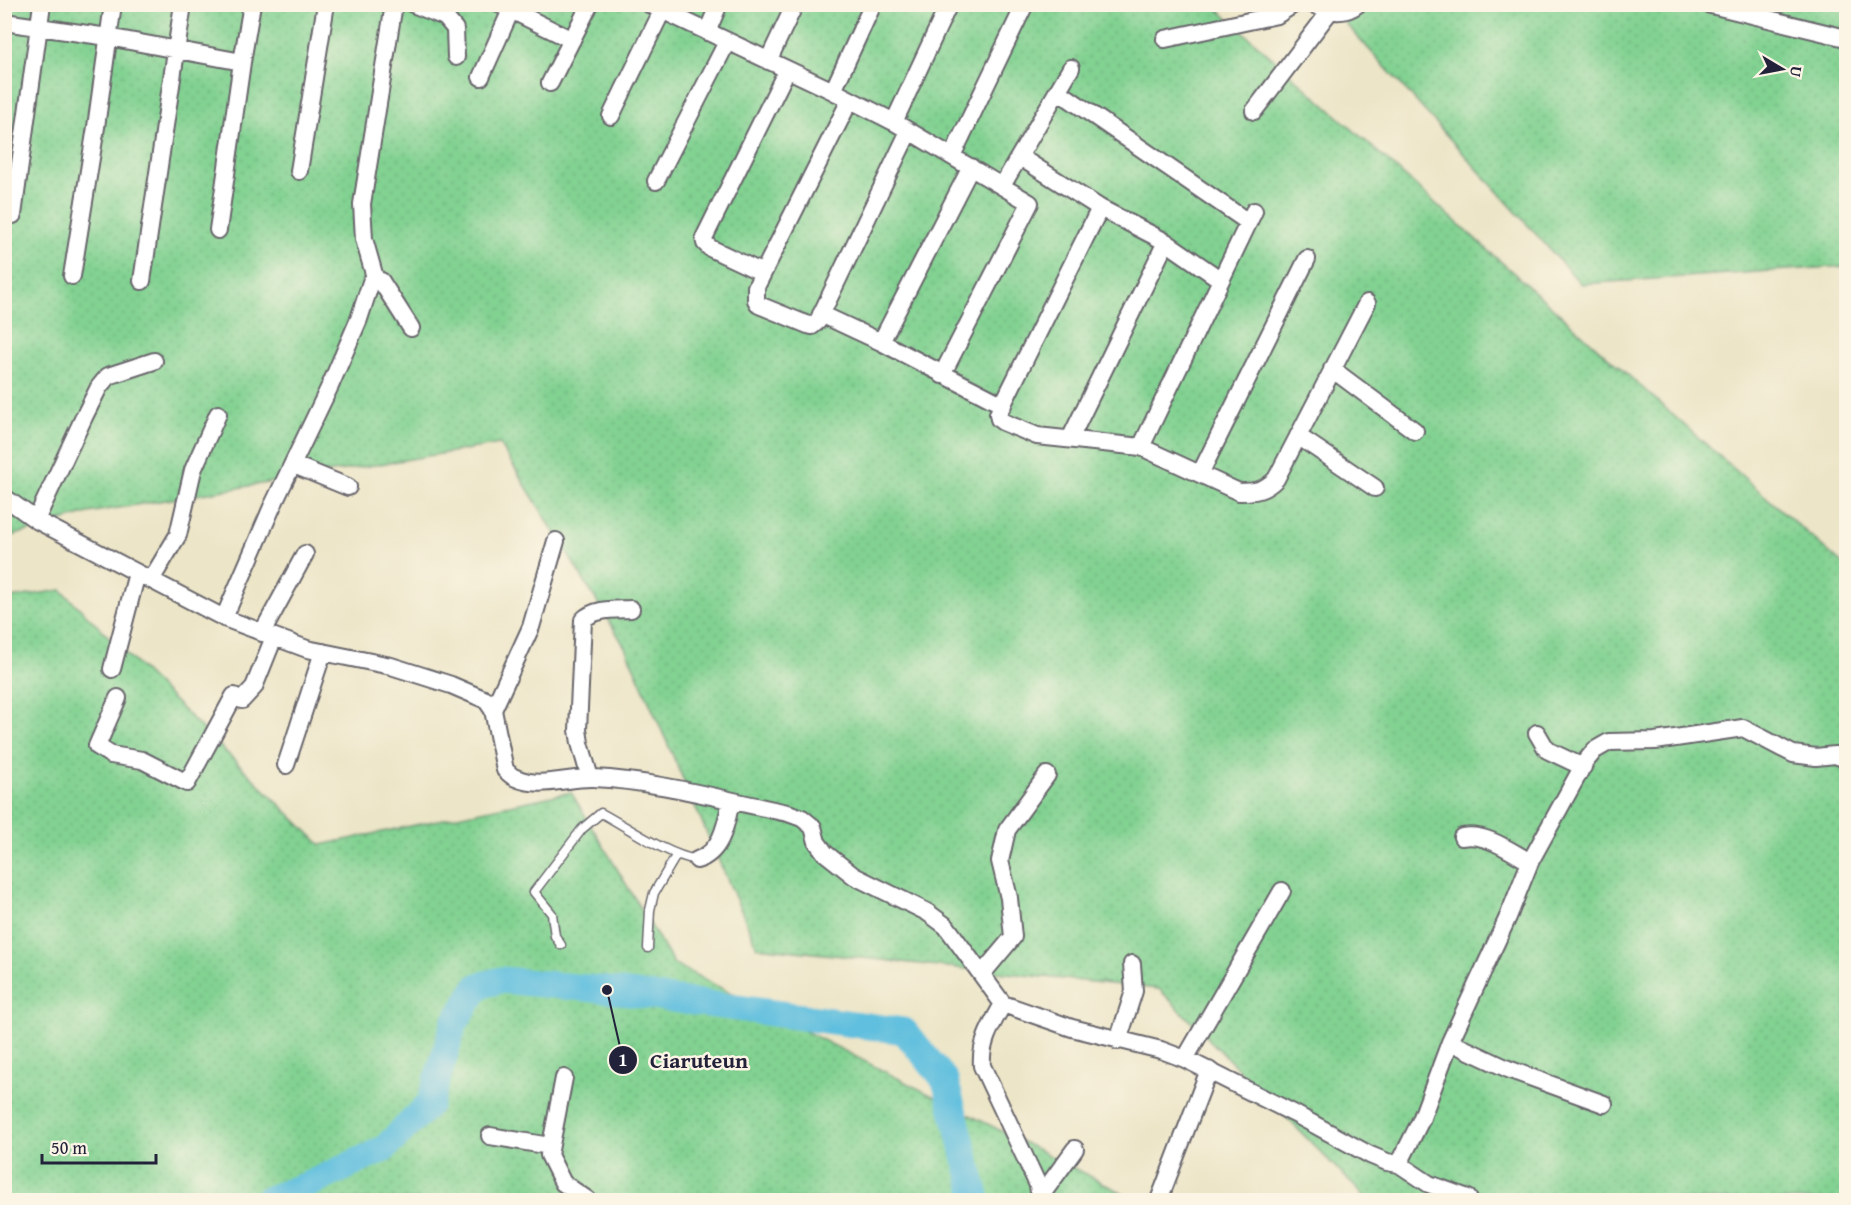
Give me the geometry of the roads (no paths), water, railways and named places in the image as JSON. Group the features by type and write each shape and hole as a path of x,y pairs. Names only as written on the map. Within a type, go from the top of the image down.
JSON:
{"street":[{"path":"13,214 42,4"},
{"path":"72,276 112,4"},
{"path":"142,281 183,4"},
{"path":"218,230 252,4"},
{"path":"299,171 326,4"},
{"path":"376,281 364,239 362,204 394,4"},
{"path":"413,4 445,17 455,29 456,57"},
{"path":"550,83 590,4"},
{"path":"707,32 720,4"},
{"path":"768,61 795,4"},
{"path":"833,91 873,4"},
{"path":"894,122 949,4"},
{"path":"952,156 1025,4"},
{"path":"1165,39 1277,15 1293,4"},
{"path":"1312,4 1330,11 1346,12 1358,4"},
{"path":"1707,4 1846,39"},
{"path":"481,77 505,7 572,40"},
{"path":"611,116 655,8 894,122 1030,203 942,375"},
{"path":"1254,111 1330,11"},
{"path":"4,22 39,26 242,62"},
{"path":"656,181 728,42"},
{"path":"1002,186 1071,69"},
{"path":"763,273 710,248 705,243 705,238 787,70"},
{"path":"1058,91 1251,217 1141,447"},
{"path":"850,100 763,273 755,293 759,304 812,326 818,321 909,131"},
{"path":"1020,156 1100,208 1166,242 1221,280"},
{"path":"881,342 971,167"},
{"path":"1100,208 998,414 999,419 1004,422 1037,436 1141,447 1239,492 1256,492 1267,488 1276,479 1366,303"},
{"path":"1070,439 1166,242"},
{"path":"1200,474 1307,259"},
{"path":"224,618 272,507 294,465 359,319 371,282 381,281 411,328"},
{"path":"821,314 1003,405"},
{"path":"36,520 84,417 108,376 154,361"},
{"path":"1332,369 1415,431"},
{"path":"112,669 144,577 178,536 193,470 218,414"},
{"path":"1298,436 1375,488"},
{"path":"294,465 348,487"},
{"path":"4,497 36,520 224,618 323,652 391,666 451,685 486,700 493,710 505,770 515,778 535,782 590,778 616,779 731,801 802,818 813,827 817,842 825,853 854,876 927,912 946,927 1003,1004 1071,1028 1161,1050 1185,1059 1370,1155 1399,1164 1429,1184 1469,1200"},
{"path":"493,710 531,627 556,541"},
{"path":"118,698 97,746 111,755 142,760 187,783 234,696 242,700 254,687 268,635 305,554"},
{"path":"590,778 578,730 583,620 589,614 597,611 631,609"},
{"path":"286,765 323,652"},
{"path":"1399,1164 1530,862 1583,767 1595,750 1609,742 1668,740 1743,728 1792,754 1816,757 1835,755 1846,759"},
{"path":"1537,733 1541,752 1583,767"},
{"path":"982,974 1013,937 1009,898 1000,861 1007,830 1047,775"},
{"path":"697,860 707,857 724,833 731,801"},
{"path":"1462,837 1473,834 1484,838 1530,862"},
{"path":"1185,1059 1282,891"},
{"path":"1118,1041 1134,991 1132,964"},
{"path":"1003,1004 983,1044 982,1066 1038,1185 1040,1199"},
{"path":"1450,1042 1508,1069 1604,1104"},
{"path":"1159,1200 1209,1070"},
{"path":"564,1078 549,1155 563,1183 588,1200"},
{"path":"490,1136 550,1146"},
{"path":"1040,1199 1076,1149"}],"lane":[{"path":"561,945 555,936 552,914 534,892 582,829 602,813 677,854 697,860"},
{"path":"648,948 650,910 654,893 677,854"}],"waterway":[{"path":"267,1200 312,1183 384,1149 430,1103 454,1024 478,986 501,980 607,990 904,1031 945,1080 977,1200"}],"place":[{"name":"Ciaruteun","path":"607,990"}]}
